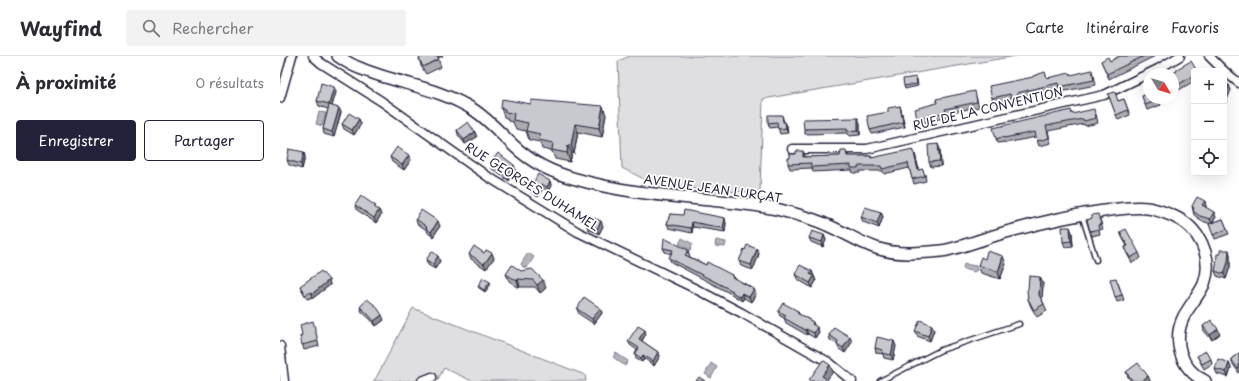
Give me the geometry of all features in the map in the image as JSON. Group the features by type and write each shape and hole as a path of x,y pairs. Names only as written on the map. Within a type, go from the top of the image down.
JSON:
{"main road":[{"name":"AVENUE JEAN LURÇAT","path":"338,56 361,69 438,92 474,110 493,125 516,148 536,163 577,180 618,189 771,207 826,224 871,247 888,252 908,253 949,250 1014,230 1082,214 1118,209 1148,208 1176,217 1186,224 1200,239 1207,262 1204,284 1184,317 1178,338 1182,359 1188,368 1200,379 1205,381"}],"street":[{"path":"280,98 292,56"},
{"name":"RUE GEORGES DUHAMEL","path":"313,56 321,63 381,101 487,176 578,232 742,313 830,363 852,381"},
{"name":"RUE DE LA CONVENTION","path":"792,150 867,149 1104,95 1158,69 1180,56"},
{"path":"1209,56 1221,68"},
{"path":"1227,73 1239,83"},
{"path":"280,346 284,381"},
{"path":"422,381 432,377"}],"lane":[{"path":"1082,214 1096,260"},
{"path":"880,381 941,350 1019,324"}],"shaded area":[{"path":"630,56 1016,56 763,99 760,192 717,191 654,184 622,168 618,61"},
{"path":"319,112 326,113 322,126 316,124"},
{"path":"682,238 693,244 690,250 679,244"},
{"path":"716,240 726,242 725,247 715,246"},
{"path":"528,253 534,257 527,268 523,267 521,264"},
{"path":"964,264 976,266 977,270 974,272 963,269"},
{"path":"413,308 585,375 586,381 472,381 444,368 437,381 373,381"},
{"path":"616,353 628,361 625,366 613,357"},
{"path":"711,363 717,367 711,378 705,374"}],"building":[{"path":"423,56 437,56 439,59 423,67 419,58"},
{"path":"1120,56 1144,56 1107,74 1101,61 1108,57 1110,61"},
{"path":"1191,61 1195,68 1191,68 1191,77 1179,84 1179,68"},
{"path":"1092,70 1094,80 1059,87 1058,83 1017,93 1017,96 1011,98 1010,94 992,98 989,86 1033,77 1045,72 1047,78 1070,73 1071,75"},
{"path":"916,77 917,84 904,86 903,79"},
{"path":"321,83 334,87 329,104 317,101"},
{"path":"975,91 977,102 945,109 946,112 917,119 915,109 937,103 936,99"},
{"path":"1115,92 1118,101 1124,99 1128,110 1116,115 1108,94"},
{"path":"502,99 531,104 532,100 603,106 599,128 575,124 571,145 568,145 567,153 552,150 553,143 539,140 540,134 526,131 528,123 513,120 514,113 505,112 505,110 501,108"},
{"path":"329,105 339,108 332,132 323,129"},
{"path":"900,106 903,122 870,130 867,116 888,112 888,108"},
{"path":"1094,109 1096,118 1046,126 1049,138 1037,141 1035,132 996,139 993,128 1071,110 1072,114"},
{"path":"349,113 359,119 352,130 342,124"},
{"path":"768,115 782,115 786,128 778,129 777,122 768,123"},
{"path":"858,118 858,130 847,131 847,128 804,129 803,119"},
{"path":"468,122 475,132 464,140 457,130"},
{"path":"938,144 940,161 929,162 928,145"},
{"path":"397,147 409,155 402,165 390,157"},
{"path":"289,149 304,152 301,164 287,160"},
{"path":"913,149 918,170 923,169 925,176 912,179 908,163 882,169 881,166 859,166 858,168 851,168 851,165 811,167 811,163 788,164 790,154 796,154 796,151 803,151 803,157 840,156 841,150 846,150 847,156 871,156 871,158"},
{"path":"498,153 514,165 507,176 490,164"},
{"path":"538,174 550,181 547,187 541,184 537,193 530,189"},
{"path":"361,196 376,206 374,207 379,210 374,218 355,205"},
{"path":"1197,197 1205,201 1202,205 1214,212 1210,219 1200,216 1193,211 1194,208 1192,206"},
{"path":"865,207 881,212 877,223 861,217"},
{"path":"421,210 438,221 431,232 416,219"},
{"path":"684,210 725,218 723,228 692,222 691,228 667,224 670,214 683,215"},
{"path":"1098,214 1101,224 1098,225 1099,229 1090,231 1087,220 1092,218 1092,215"},
{"path":"589,216 601,221 597,229 586,224"},
{"path":"1223,219 1227,229 1213,235 1209,224"},
{"path":"1062,227 1070,227 1071,241 1063,242"},
{"path":"1126,229 1139,253 1130,258 1125,247 1128,246 1120,232"},
{"path":"812,231 824,235 822,242 809,238"},
{"path":"664,238 688,250 688,253 687,252 685,255 706,265 707,262 754,289 749,297 742,293 740,297 732,292 733,291 669,258 673,250 663,248"},
{"path":"747,245 757,249 751,265 739,261"},
{"path":"474,246 484,253 486,250 492,253 484,264 469,254"},
{"path":"1220,250 1229,250 1228,262 1224,274 1215,271 1217,254 1220,254"},
{"path":"432,251 438,256 433,264 426,260"},
{"path":"987,251 1003,256 998,272 978,265 981,257 985,259"},
{"path":"512,265 521,271 532,269 543,280 537,285 533,280 518,279 517,281 506,274"},
{"path":"800,265 812,271 810,274 814,276 810,283 795,274"},
{"path":"321,271 329,280 312,294 311,292 305,295 300,286"},
{"path":"1029,276 1040,277 1039,295 1044,304 1034,310 1028,299 1027,290"},
{"path":"483,278 490,282 484,290 478,286"},
{"path":"1116,278 1122,295 1115,297 1110,279"},
{"path":"584,297 600,308 592,319 577,309"},
{"path":"367,299 376,306 382,315 374,321 360,307"},
{"path":"783,303 798,311 797,313 813,322 812,324 817,327 814,333 806,329 805,330 784,318 786,315 778,311"},
{"path":"920,320 932,325 928,336 915,331"},
{"path":"1211,320 1218,329 1210,335 1203,326"},
{"path":"313,321 318,341 302,345 300,325"},
{"path":"638,326 645,330 639,339 658,352 653,361 643,355 641,358 635,354 639,348 628,341"},
{"path":"834,327 850,337 843,348 837,344 838,341 829,335"},
{"path":"877,337 894,341 891,355 882,353 883,350 875,348"},
{"path":"1206,351 1211,359 1202,364 1197,356"},
{"path":"1239,353 1239,368 1238,369 1231,359"},
{"path":"1218,359 1229,363 1226,372 1215,369"},
{"path":"823,360 830,365 822,376 829,381 810,381 809,380"},
{"path":"1138,363 1148,376 1141,381 1133,381 1126,372"},
{"path":"699,377 705,381 696,381"}]}
